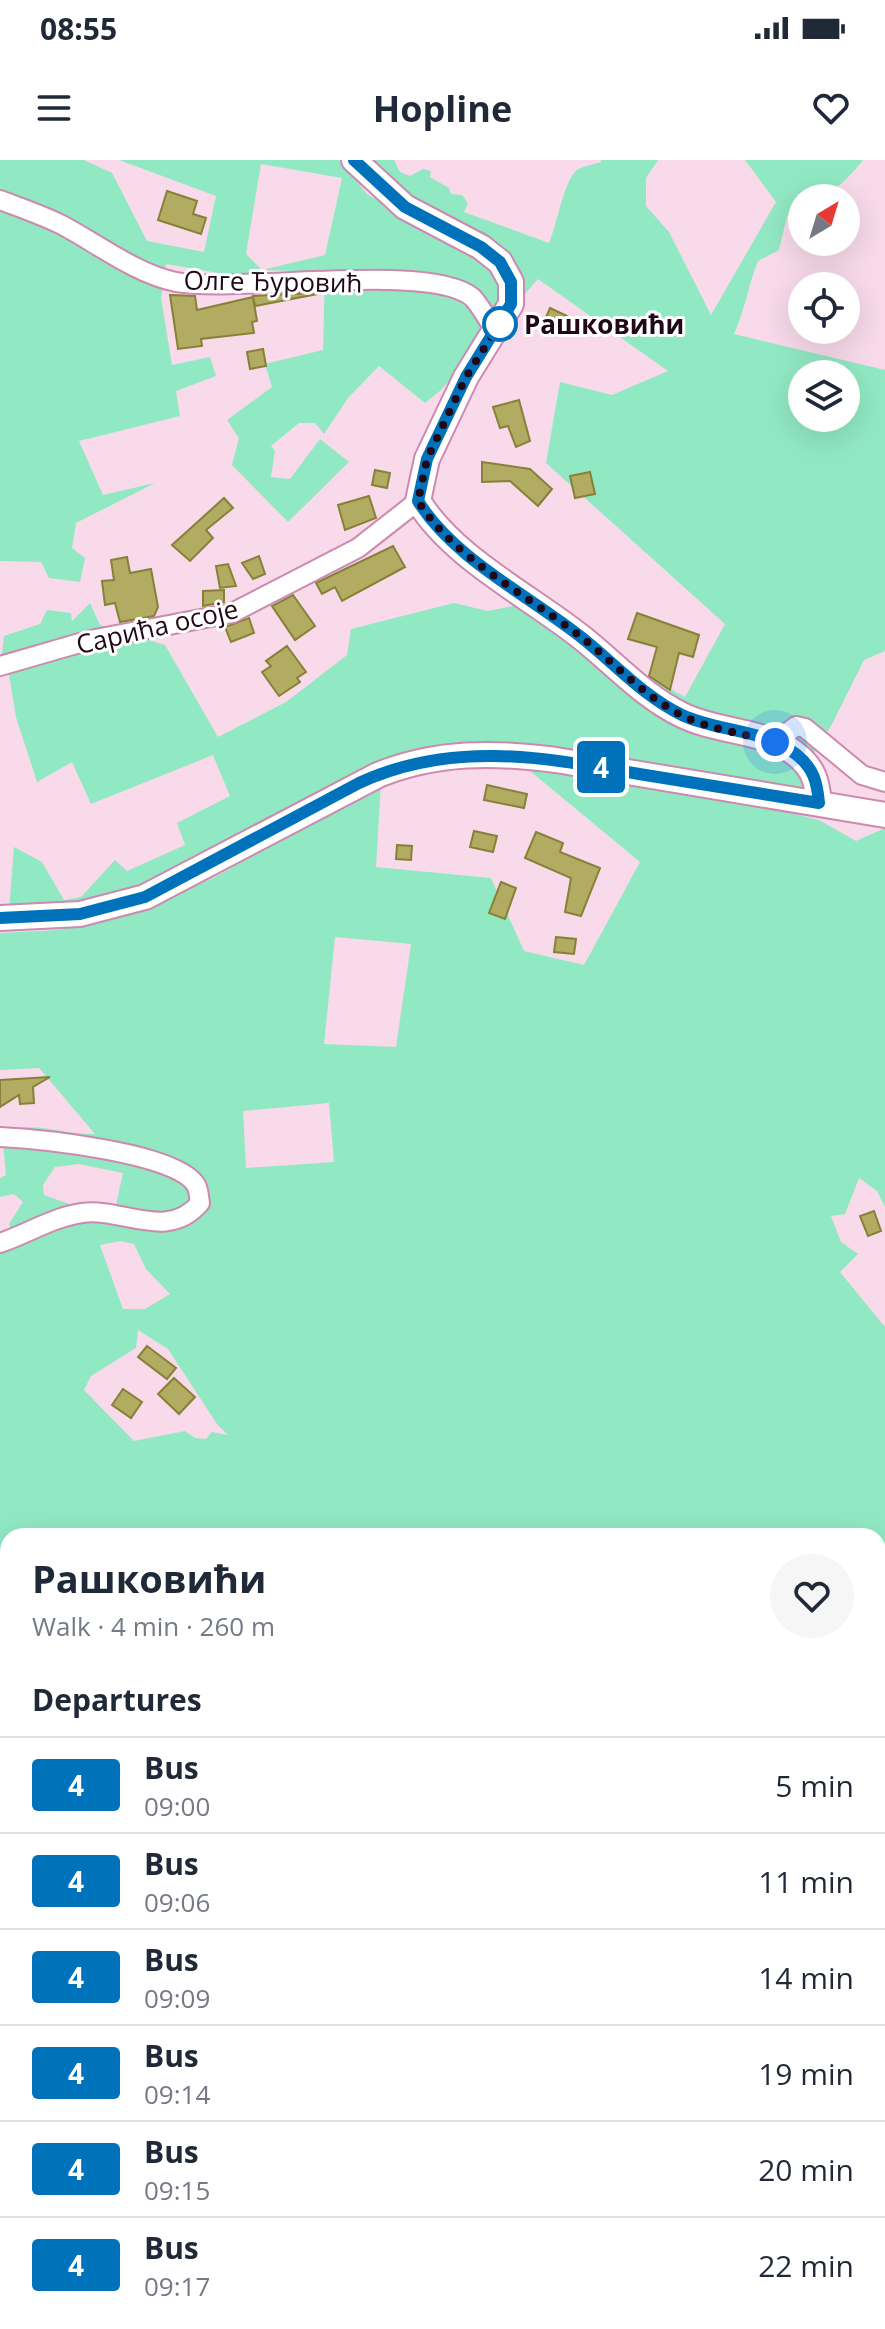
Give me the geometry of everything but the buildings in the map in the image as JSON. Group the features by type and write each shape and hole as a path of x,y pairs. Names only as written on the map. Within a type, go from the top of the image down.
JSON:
{"street":[{"path":"354,160 405,207 481,247 500,262 511,282 511,304 466,377 427,459 418,501 431,522 457,548 580,636 656,700 683,716 775,742 812,769 819,803"},
{"name":"Олге Ђуровић","path":"0,200 59,224 137,266 175,282 321,280 448,287 472,297 496,332"},
{"name":"Сарића осоје","path":"0,666 90,640 232,613 358,548 418,501"},
{"path":"775,742 796,726 805,728 862,775 885,782"},
{"path":"0,918 80,914 145,897 359,783 393,768 437,758 484,754 556,760 885,815"},
{"path":"0,1137 72,1142 165,1166 188,1176 198,1186 200,1203 190,1215 167,1222 137,1222 83,1212 0,1243"}],"green space":[{"path":"0,160 84,160 112,173 147,241 204,252 216,196 119,160 339,160 367,194 489,267 360,160 394,160 400,172 410,176 423,169 431,171 430,177 449,188 451,194 462,195 468,203 464,212 549,243 565,193 577,170 602,162 600,160 658,160 646,178 646,206 669,232 711,315 776,202 745,160 863,160 840,184 788,184 788,215 779,250 758,261 734,334 843,360 788,360 788,432 860,432 860,364 885,370 885,651 864,660 831,726 803,771 806,783 794,793 560,748 511,744 457,748 168,880 100,901 9,910 14,847 42,862 64,900 81,897 115,860 127,871 185,845 177,823 230,796 213,755 91,804 72,762 37,782 16,717 8,669 0,670 4,636 40,624 47,610 71,613 72,621 90,603 100,625 165,645 218,737 286,702 347,655 351,629 454,603 488,611 518,605 685,697 725,624 546,463 560,382 612,395 668,371 538,279 441,390 425,403 379,366 348,398 324,434 315,423 299,423 271,446 275,451 271,477 290,479 320,439 349,462 288,522 232,465 239,438 227,420 272,387 265,364 323,350 325,272 262,270 242,277 166,264 161,298 172,365 210,357 216,376 176,391 180,416 79,441 103,495 155,483 76,523 72,548 85,558 80,582 49,578 41,562 0,561","holes":["261,164 342,178 325,255 262,270 246,254"]},
{"path":"524,766 636,781 774,809 819,820 856,841 885,828 885,1207 877,1191 859,1178 845,1214 831,1216 841,1242 858,1254 840,1272 885,1327 885,1528 0,1528 0,1238 12,1233 9,1224 23,1202 14,1194 0,1197 0,1178 6,1175 2,1133 36,1127 95,1134 39,1068 0,1070 0,933 58,930 141,911 217,876 381,783 376,867 491,878 524,951 584,965 640,862","holes":["335,937 411,944 396,1047 324,1044","329,1103 334,1162 246,1168 243,1111","79,1164 123,1173 115,1210 72,1205 44,1195 43,1185 55,1167","120,1241 134,1244 146,1269 170,1294 145,1309 123,1309 100,1245","138,1330 168,1349 217,1424 228,1435 212,1432 206,1439 195,1438 185,1431 134,1441 84,1390 91,1376 136,1348"]}],"bus line":[{"name":"4","path":"0,918 80,914 145,897 359,783 393,768 437,758 484,754 556,760 819,803 817,781 812,769 795,753 775,742 683,716 656,700 580,636 457,548 431,522 418,501 427,459 466,377 511,304 511,282 500,262 481,247 405,207 373,182 354,160"}],"place":[{"name":"Рашковићи","path":"500,324"}],"route":[{"path":"500,324 503,318 466,377 427,459 418,501 431,522 457,548 580,636 656,700 683,716 775,742"}]}
